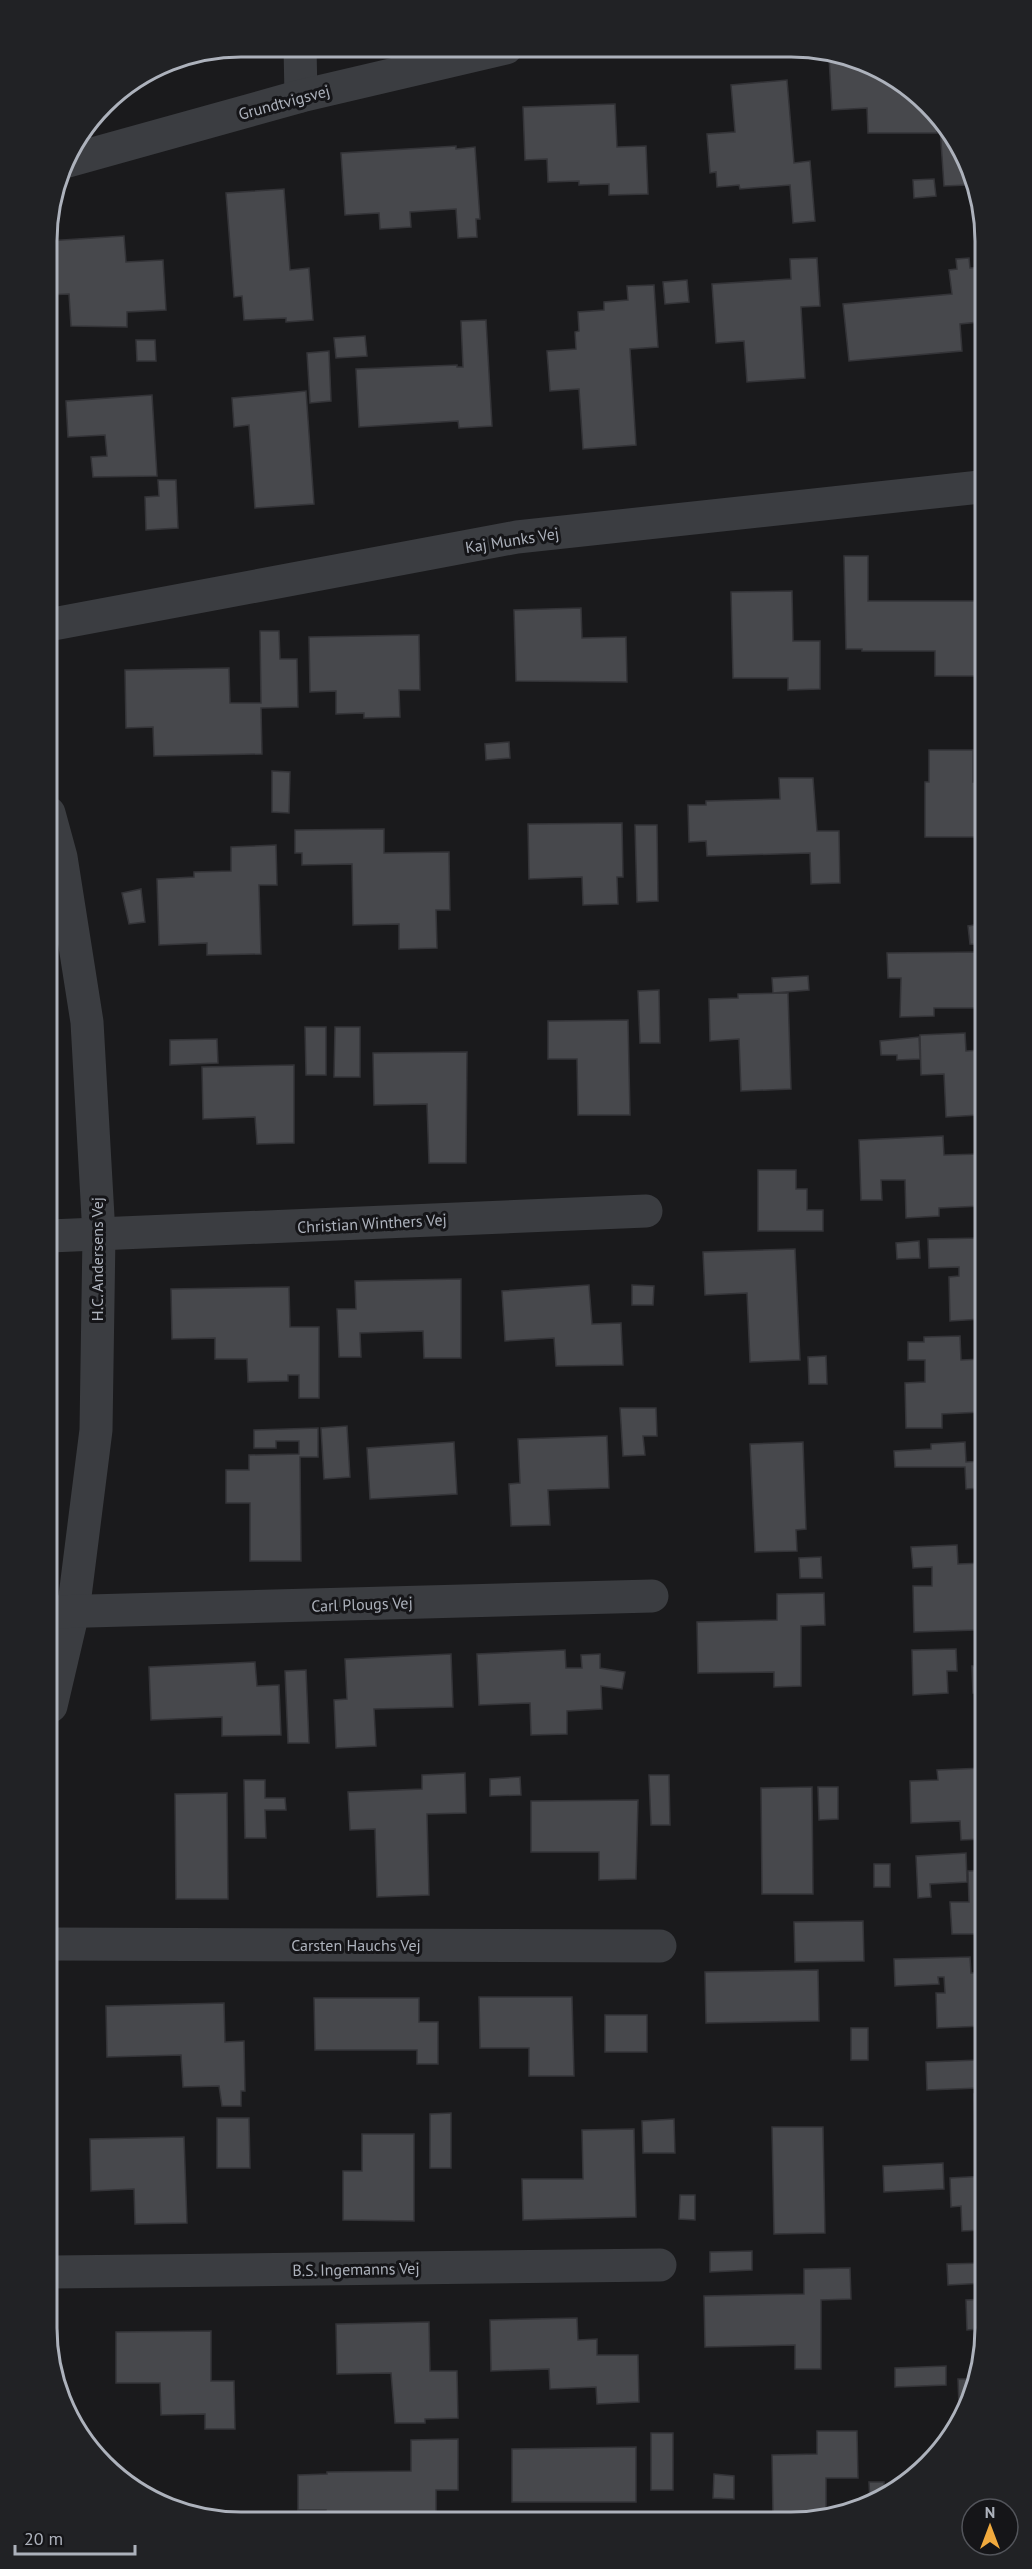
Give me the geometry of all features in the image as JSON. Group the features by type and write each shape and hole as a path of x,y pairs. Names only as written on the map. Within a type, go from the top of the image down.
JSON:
{"street":[{"path":"300,57 301,96"},
{"name":"Grundtvigsvej","path":"76,159 301,96 468,57"},
{"name":"Kaj Munks Vej","path":"57,624 517,537 975,488"},
{"name":"H.C. Andersens Vej","path":"57,842 87,1022 99,1236 96,1430 62,1612 57,1655"},
{"name":"Christian Winthers Vej","path":"57,1236 646,1211"},
{"name":"Carl Plougs Vej","path":"62,1612 652,1596"},
{"name":"Carsten Hauchs Vej","path":"57,1944 660,1946"},
{"name":"B.S. Ingemanns Vej","path":"57,2272 660,2265"}],"building":[{"path":"829,62 873,76 893,88 921,111 937,129 937,133 868,133 867,108 832,110"},
{"path":"787,80 794,163 810,161 815,221 793,223 790,185 740,189 739,185 717,187 716,172 710,173 707,134 735,132 731,85"},
{"path":"615,104 617,147 646,146 648,194 609,195 609,184 579,185 579,181 548,182 547,159 525,160 523,107"},
{"path":"941,134 961,170 966,185 944,186"},
{"path":"456,146 456,149 475,147 480,219 476,219 477,237 458,238 456,209 410,212 411,227 380,229 379,213 345,215 341,153"},
{"path":"934,179 936,196 914,198 913,180"},
{"path":"284,189 290,270 309,268 313,320 286,322 286,318 244,320 242,296 234,297 226,193"},
{"path":"124,236 126,262 163,260 166,310 127,312 127,327 71,326 69,294 57,295 57,240"},
{"path":"817,258 820,306 801,307 805,378 747,382 744,341 716,343 712,284 791,279 790,259"},
{"path":"969,258 970,268 975,267 975,322 960,324 962,351 849,361 843,304 952,294 949,270 957,269 956,259"},
{"path":"687,280 689,302 665,304 663,282"},
{"path":"654,285 658,347 630,349 636,445 583,449 579,389 550,391 547,351 576,349 575,332 579,331 578,312 604,310 604,302 628,300 627,286"},
{"path":"486,320 492,426 459,428 458,421 359,427 356,369 457,365 457,367 463,367 461,321"},
{"path":"365,336 367,356 336,358 334,338"},
{"path":"136,340 155,340 156,361 137,361"},
{"path":"329,351 331,401 310,403 307,353"},
{"path":"306,391 314,504 255,508 249,425 234,427 232,398"},
{"path":"152,395 157,476 93,477 91,457 107,456 105,435 68,437 66,401"},
{"path":"158,480 176,480 178,528 146,530 145,497 159,496"},
{"path":"844,556 868,556 868,601 975,601 975,676 935,676 935,651 846,649"},
{"path":"792,591 793,641 820,641 820,689 788,690 788,678 733,678 731,592"},
{"path":"581,608 582,638 626,637 627,682 516,681 514,610"},
{"path":"260,631 279,631 280,659 297,659 298,707 261,708 262,754 154,756 153,727 126,728 125,670 229,668 230,703 261,703"},
{"path":"419,635 420,690 399,690 400,717 364,718 364,713 336,714 336,691 310,692 309,637"},
{"path":"509,742 510,758 486,760 485,744"},
{"path":"929,750 973,750 975,837 925,837 925,782 929,782"},
{"path":"272,771 290,772 289,813 272,812"},
{"path":"779,778 813,778 817,831 839,831 840,883 811,884 810,853 707,856 706,841 689,842 688,805 706,805 706,801 780,799"},
{"path":"622,823 623,877 617,877 618,904 583,905 582,877 529,879 528,824"},
{"path":"635,825 657,825 658,901 637,902"},
{"path":"384,829 384,853 449,852 450,910 436,910 437,948 399,949 399,924 353,925 352,864 302,865 302,853 295,853 295,830"},
{"path":"276,845 277,885 259,885 261,954 207,955 207,943 159,945 157,879 194,877 194,872 231,871 231,847"},
{"path":"141,889 145,922 129,924 122,893"},
{"path":"975,925 975,944 970,944 968,926"},
{"path":"975,952 975,1008 934,1008 934,1016 900,1017 901,978 888,978 887,953"},
{"path":"808,976 809,990 773,993 772,978"},
{"path":"659,990 660,1043 640,1043 638,991"},
{"path":"788,993 791,1089 741,1091 739,1039 710,1041 709,999 738,998 738,994"},
{"path":"628,1020 630,1115 578,1115 577,1059 548,1059 548,1021"},
{"path":"305,1027 326,1027 326,1075 306,1075"},
{"path":"335,1027 360,1027 360,1077 334,1077"},
{"path":"965,1033 966,1051 975,1050 975,1115 946,1117 944,1074 921,1075 920,1035"},
{"path":"919,1037 920,1059 897,1060 897,1055 881,1055 880,1041"},
{"path":"217,1039 218,1063 170,1065 170,1040"},
{"path":"467,1052 466,1163 429,1163 427,1104 374,1105 373,1053"},
{"path":"294,1065 294,1143 257,1144 255,1117 203,1119 202,1067"},
{"path":"943,1136 944,1155 975,1154 975,1206 939,1208 939,1216 906,1218 905,1180 881,1180 882,1200 861,1200 859,1140"},
{"path":"758,1170 796,1170 796,1189 807,1189 807,1210 823,1210 823,1231 758,1231"},
{"path":"975,1238 975,1319 950,1321 949,1277 959,1276 959,1267 929,1268 928,1239"},
{"path":"919,1241 920,1258 897,1259 896,1243"},
{"path":"795,1249 800,1360 750,1362 747,1293 705,1295 703,1252"},
{"path":"461,1279 461,1358 424,1358 423,1331 360,1333 361,1357 339,1357 337,1309 356,1309 355,1281"},
{"path":"589,1285 592,1324 621,1323 623,1365 556,1366 554,1338 505,1341 502,1291"},
{"path":"632,1285 654,1286 653,1305 632,1305"},
{"path":"289,1287 290,1327 319,1327 319,1398 299,1398 299,1375 288,1375 288,1381 248,1382 247,1359 215,1359 215,1338 172,1339 171,1289"},
{"path":"960,1336 961,1360 975,1359 975,1412 942,1414 942,1428 906,1428 905,1383 925,1382 925,1360 908,1360 908,1342 924,1342 924,1337"},
{"path":"826,1356 827,1384 809,1384 808,1357"},
{"path":"620,1408 656,1408 657,1436 643,1436 645,1455 623,1456"},
{"path":"347,1426 350,1477 324,1479 321,1428"},
{"path":"318,1428 318,1457 300,1457 301,1561 250,1561 250,1503 226,1503 226,1470 249,1470 249,1455 299,1454 299,1441 276,1441 276,1448 254,1448 254,1430"},
{"path":"607,1436 609,1488 548,1490 550,1525 511,1526 509,1484 520,1483 518,1439"},
{"path":"454,1442 457,1494 370,1499 367,1448"},
{"path":"803,1442 806,1529 796,1530 797,1551 755,1552 750,1444"},
{"path":"965,1442 966,1462 975,1461 975,1488 966,1489 965,1467 895,1467 894,1451 931,1449 931,1444"},
{"path":"957,1545 958,1564 975,1563 975,1630 914,1632 913,1586 932,1586 932,1567 913,1568 911,1547"},
{"path":"821,1557 822,1578 800,1578 799,1558"},
{"path":"824,1593 825,1625 801,1626 801,1686 774,1687 774,1672 698,1673 697,1622 777,1620 777,1594"},
{"path":"956,1649 957,1671 947,1671 948,1693 913,1695 912,1650"},
{"path":"565,1650 566,1668 582,1668 581,1655 600,1654 600,1668 625,1672 622,1689 601,1686 602,1709 567,1711 567,1734 531,1735 530,1703 479,1705 477,1654"},
{"path":"451,1654 453,1707 374,1709 376,1746 336,1748 334,1700 347,1699 345,1659"},
{"path":"255,1662 257,1686 279,1685 281,1735 222,1736 222,1717 151,1720 149,1667"},
{"path":"972,1666 975,1666 975,1693 973,1693"},
{"path":"306,1670 309,1743 288,1743 285,1671"},
{"path":"975,1768 975,1839 961,1840 960,1821 911,1823 910,1781 938,1780 937,1770"},
{"path":"465,1773 466,1813 427,1814 429,1895 377,1897 375,1829 350,1830 348,1792 422,1789 422,1775"},
{"path":"649,1775 669,1775 670,1825 651,1825"},
{"path":"520,1777 521,1795 490,1796 490,1779"},
{"path":"244,1780 265,1780 265,1798 285,1798 286,1810 265,1810 266,1838 245,1838"},
{"path":"812,1787 813,1894 762,1894 761,1788"},
{"path":"818,1787 838,1787 838,1819 819,1820"},
{"path":"227,1793 228,1899 176,1899 175,1794"},
{"path":"638,1800 636,1879 599,1880 599,1852 531,1852 531,1801"},
{"path":"966,1853 967,1882 930,1884 931,1897 918,1898 916,1856"},
{"path":"874,1864 890,1864 890,1887 874,1887"},
{"path":"968,1871 975,1871 975,1934 952,1934 950,1902 969,1902"},
{"path":"863,1921 864,1961 795,1962 794,1922"},
{"path":"970,1957 971,1973 975,1973 975,2026 937,2028 936,1993 945,1993 944,1977 938,1977 939,1984 895,1986 894,1959"},
{"path":"818,1970 819,2021 706,2023 705,1972"},
{"path":"479,1997 572,1997 574,2076 529,2076 529,2048 480,2048"},
{"path":"314,1998 419,1998 419,2022 438,2022 438,2064 417,2064 417,2050 315,2050"},
{"path":"224,2003 225,2042 244,2041 245,2091 241,2091 241,2106 222,2106 219,2086 183,2087 181,2055 107,2057 106,2006"},
{"path":"605,2015 647,2015 647,2052 605,2052"},
{"path":"851,2028 868,2028 868,2060 851,2060"},
{"path":"975,2060 975,2088 927,2090 926,2062"},
{"path":"974,2094 975,2094 975,2141"},
{"path":"451,2113 451,2168 430,2168 430,2114"},
{"path":"217,2118 249,2118 250,2168 217,2168"},
{"path":"674,2119 675,2153 643,2153 642,2121"},
{"path":"772,2127 823,2127 825,2233 774,2234"},
{"path":"634,2129 636,2217 523,2220 522,2179 583,2179 582,2130"},
{"path":"362,2134 414,2134 414,2221 343,2220 343,2171 362,2171"},
{"path":"184,2137 187,2223 135,2224 134,2189 91,2191 90,2139"},
{"path":"943,2163 944,2189 884,2192 883,2166"},
{"path":"975,2177 975,2230 962,2231 961,2206 951,2207 950,2178"},
{"path":"680,2195 695,2195 695,2220 679,2219"},
{"path":"752,2251 752,2270 710,2272 710,2252"},
{"path":"975,2263 975,2284 948,2285 947,2264"},
{"path":"850,2268 851,2299 821,2300 821,2369 795,2369 795,2345 705,2347 704,2296 804,2294 804,2269"},
{"path":"966,2300 975,2300 975,2329 967,2330"},
{"path":"577,2318 578,2340 597,2339 597,2355 638,2355 639,2402 597,2404 596,2387 550,2389 549,2369 491,2371 490,2320"},
{"path":"429,2322 430,2371 457,2371 458,2418 425,2419 425,2423 395,2423 391,2373 337,2374 336,2324"},
{"path":"211,2331 211,2381 234,2381 235,2429 205,2429 205,2414 161,2415 160,2383 116,2383 116,2332"},
{"path":"946,2366 946,2385 895,2387 895,2368"},
{"path":"958,2379 968,2379 961,2399 959,2403"},
{"path":"817,2431 857,2431 858,2478 826,2478 826,2508 773,2512 772,2455 817,2454"},
{"path":"651,2433 673,2433 673,2490 651,2490"},
{"path":"458,2439 458,2490 436,2490 436,2512 298,2510 298,2475 327,2474 327,2472 411,2471 411,2440"},
{"path":"636,2447 636,2502 512,2502 512,2449"},
{"path":"714,2474 734,2476 734,2499 713,2498"},
{"path":"869,2482 884,2482 884,2486 870,2494"}]}
